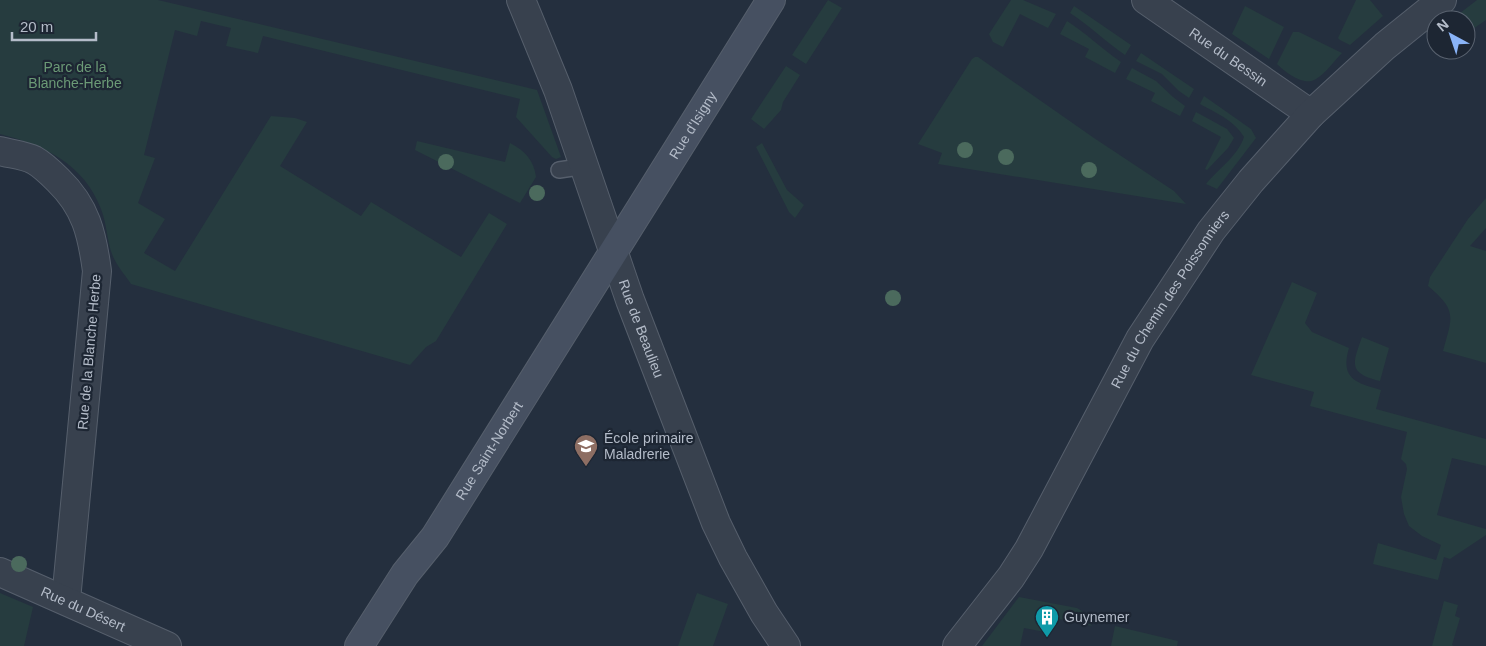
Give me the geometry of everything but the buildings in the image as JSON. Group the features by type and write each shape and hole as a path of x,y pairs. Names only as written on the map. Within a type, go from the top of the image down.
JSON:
{"street":[{"name":"Rue de Beaulieu","path":"520,0 558,90 586,166 630,300 716,522 764,613 786,646"},
{"name":"Rue d'Isigny","path":"614,251 771,0"},
{"name":"Rue du Bessin","path":"1146,0 1311,114"},
{"name":"Rue du Chemin des Poissonniers","path":"956,646 1011,577 1029,549 1140,339 1219,220 1311,114 1385,46 1442,0"},
{"name":"Rue de la Blanche Herbe","path":"0,151 33,160 50,171 64,185 78,203 87,222 94,246 97,271 66,600"},
{"name":"Rue Saint-Norbert","path":"358,646 405,574 435,537 614,251"},
{"name":"Rue du Désert","path":"0,572 167,646"}],"lane":[{"path":"559,170 586,166"}],"green space":[{"name":"Parc de la Blanche-Herbe","path":"0,0 158,0 537,90 561,157 556,159 552,157 516,117 520,99 263,36 258,53 226,46 231,28 201,21 197,36 175,30 144,155 155,158 138,203 165,219 144,253 175,271 271,116 295,118 307,122 280,166 361,216 371,202 461,257 489,213 507,224 436,341 426,347 410,365 131,284 114,258 110,249 101,209 94,193 84,180 73,168 47,151 0,134"},
{"path":"828,0 842,8 806,64 792,55"},
{"path":"1011,0 1023,0 1056,14 1048,28 1020,14 1003,47 993,42 989,34"},
{"path":"1356,0 1370,0 1383,16 1350,45 1338,38"},
{"path":"1477,0 1486,0 1486,20 1476,27 1476,10 1464,10"},
{"path":"1074,6 1131,45 1125,55 1070,13"},
{"path":"1245,6 1284,27 1269,59 1232,34"},
{"path":"1067,21 1121,62 1115,73 1085,57 1089,49 1060,34"},
{"path":"1293,32 1299,32 1342,53 1316,79 1306,81 1295,78 1277,64"},
{"path":"1141,53 1194,89 1189,98 1162,74 1136,61"},
{"path":"975,57 978,57 1174,191 1186,204 938,164 942,153 918,144"},
{"path":"786,66 800,75 783,102 781,110 764,129 751,119"},
{"path":"1132,68 1156,81 1185,106 1180,116 1151,101 1155,93 1126,79"},
{"path":"1204,96 1251,129 1256,138 1217,189 1206,184 1233,156 1244,137 1230,121 1200,104"},
{"path":"1196,112 1227,129 1234,138 1228,148 1207,170 1205,169 1221,137 1192,121"},
{"path":"417,141 505,162 510,143 528,157 536,177 520,203 415,150"},
{"path":"762,143 787,190 804,205 795,218 789,212 756,147"},
{"path":"1486,198 1486,228 1470,246 1486,251 1486,363 1443,351 1449,330 1450,315 1444,302 1428,286 1430,277 1468,219"},
{"path":"1292,282 1317,293 1305,323 1312,332 1349,348 1347,358 1348,373 1357,382 1381,390 1376,409 1486,439 1486,466 1452,458 1437,515 1486,529 1486,535 1450,559 1444,557 1438,580 1373,564 1378,543 1436,560 1441,545 1422,536 1409,526 1404,514 1401,497 1407,469 1406,464 1401,459 1407,432 1310,406 1314,392 1251,375"},
{"path":"1362,337 1389,348 1380,381 1362,374 1355,366 1356,354"},
{"path":"0,593 33,607 24,646 0,646"},
{"path":"697,593 728,604 713,646 678,646"},
{"path":"1019,597 1077,608 1085,613 1092,626 1054,618 1050,633 1024,628 1020,646 982,646"},
{"path":"1444,601 1458,605 1455,616 1460,618 1452,645 1454,646 1432,646"},
{"path":"1115,626 1178,641 1177,646 1111,646"}],"place":[{"name":"École primaire Maladrerie","path":"586,467"},
{"name":"Guynemer","path":"1047,638"}]}
